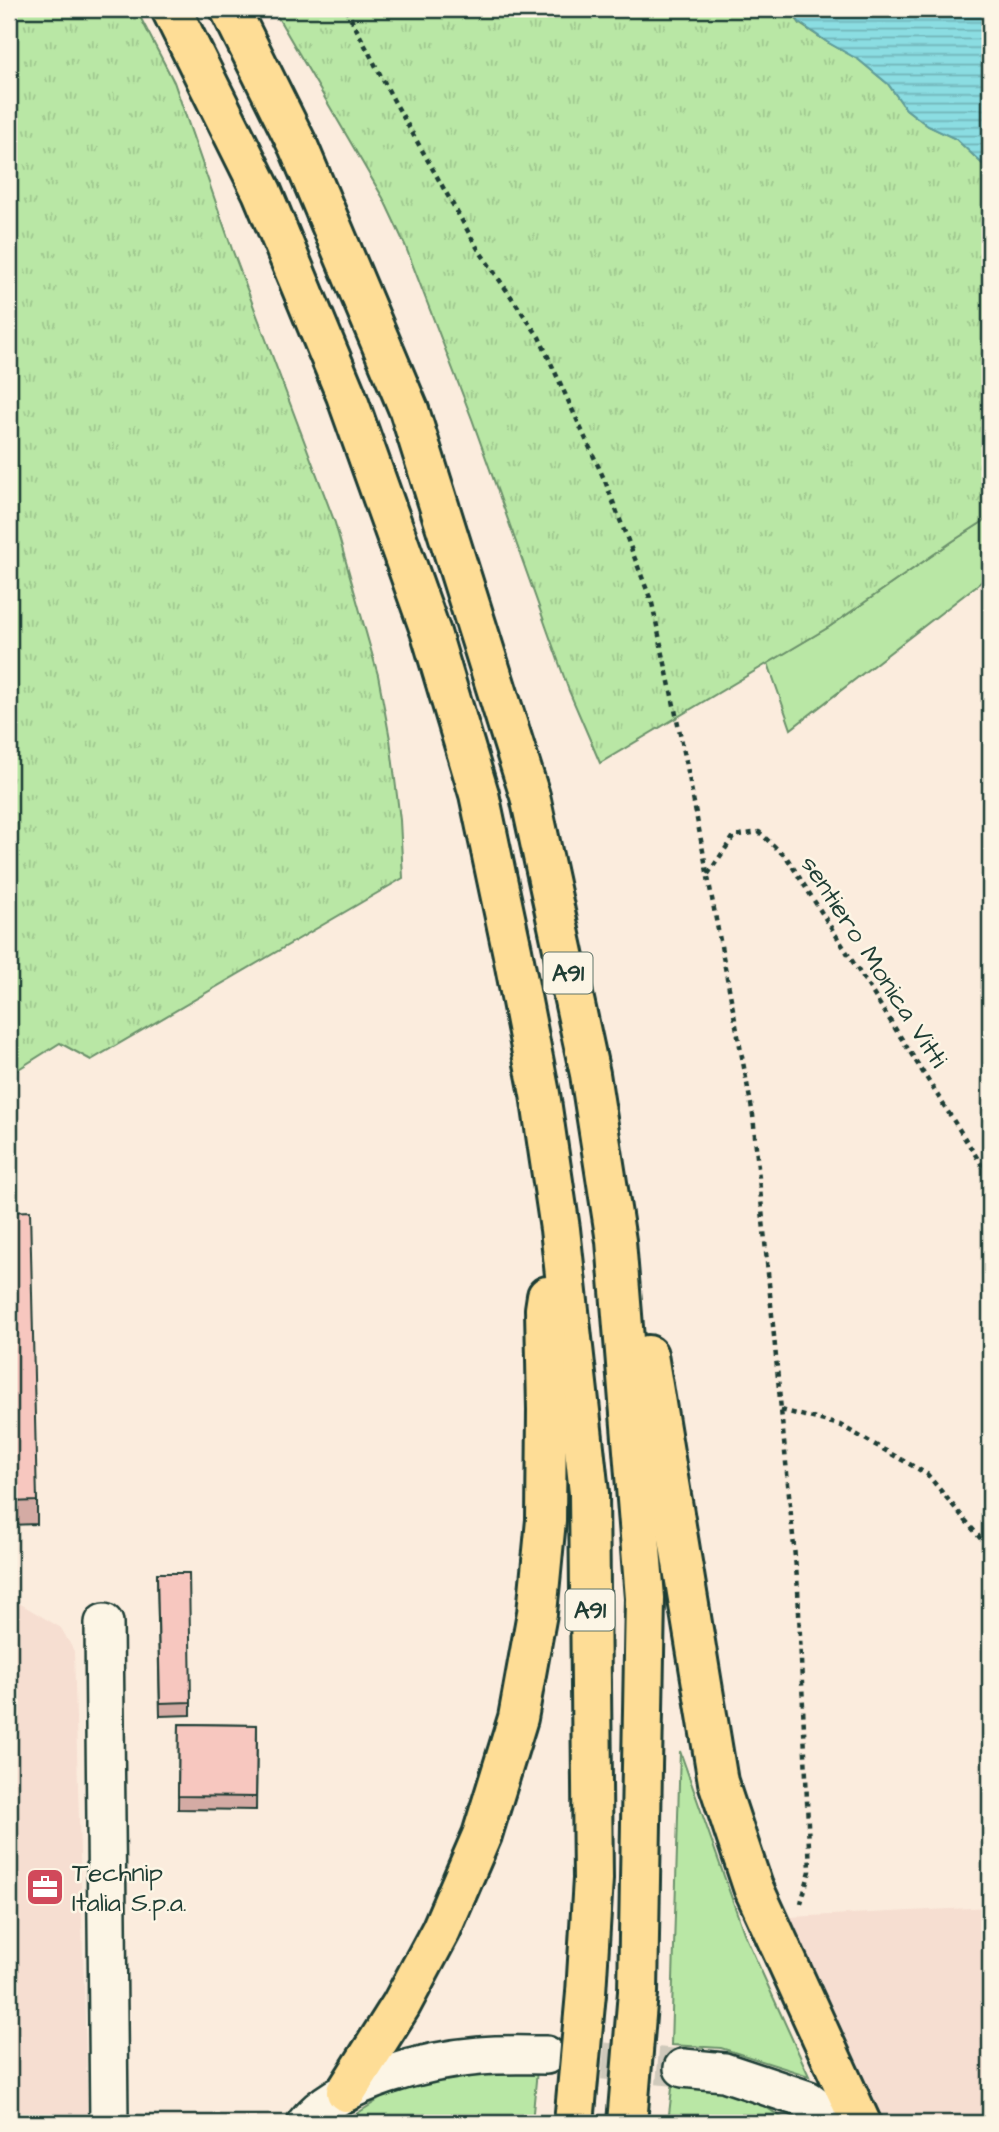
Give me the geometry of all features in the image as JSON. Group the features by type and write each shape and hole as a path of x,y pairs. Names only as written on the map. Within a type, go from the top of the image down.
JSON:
{"highway":[{"name":"A91","path":"171,9 273,217 346,395 430,633 479,794 540,1094 560,1229 589,1493 593,1879 574,2123"},
{"name":"A91","path":"230,9 298,146 409,410 530,796 590,1074 616,1241 645,1598 638,1992 627,2123"},
{"path":"346,2092 401,2005 441,1930 482,1836 518,1718 537,1613 545,1520 545,1309 560,1229"},
{"path":"616,1241 642,1312 718,1782 753,1887 861,2123"}],"street":[{"path":"104,1623 109,2123"},
{"path":"304,2120 346,2092 407,2068 480,2056 546,2055"},
{"path":"683,2068 724,2072 808,2100 839,2123"}],"path":[{"path":"345,9 478,249 539,337 605,481 652,603 708,875 753,1115 798,1589 810,1871 802,1902 790,1917 781,1948"},
{"name":"sentiero Monica Vitti","path":"708,875 734,836 759,832 787,858 990,1178"},
{"path":"781,1410 840,1425 927,1474 990,1550"}],"shaded area":[{"name":"Technip Italia S.p.a.","path":"9,1597 61,1628 74,1651 88,2123 9,2123"},
{"path":"990,1907 990,2123 881,2123 790,1917"}],"green space":[{"path":"9,9 136,9 174,82 232,249 335,523 378,675 390,739 400,820 403,878 91,1060 60,1043 9,1075"},
{"path":"273,9 789,9 800,24 859,60 888,84 906,109 928,126 956,139 990,171 990,517 829,627 600,763 569,691 472,419 405,245 383,198"},
{"path":"990,517 990,575 791,729 768,663 829,627"},
{"path":"680,1751 744,1933 809,2076 721,2048 671,2045"},
{"path":"537,2070 532,2123 342,2123 391,2092 448,2075"},
{"path":"673,2080 749,2096 790,2123 668,2123"}],"water":[{"path":"789,9 990,9 990,171 956,139 928,126 906,109 888,84 859,60 800,23"}],"building":[{"path":"30,1211 37,1501 9,1502 9,1212"},
{"path":"157,1573 189,1573 191,1702 160,1703"},
{"path":"179,1724 257,1725 256,1797 178,1796"}],"tunnel":[{"path":"548,2056 683,2068"}],"place":[{"name":"Technip Italia S.p.a.","path":"45,1887"}]}
